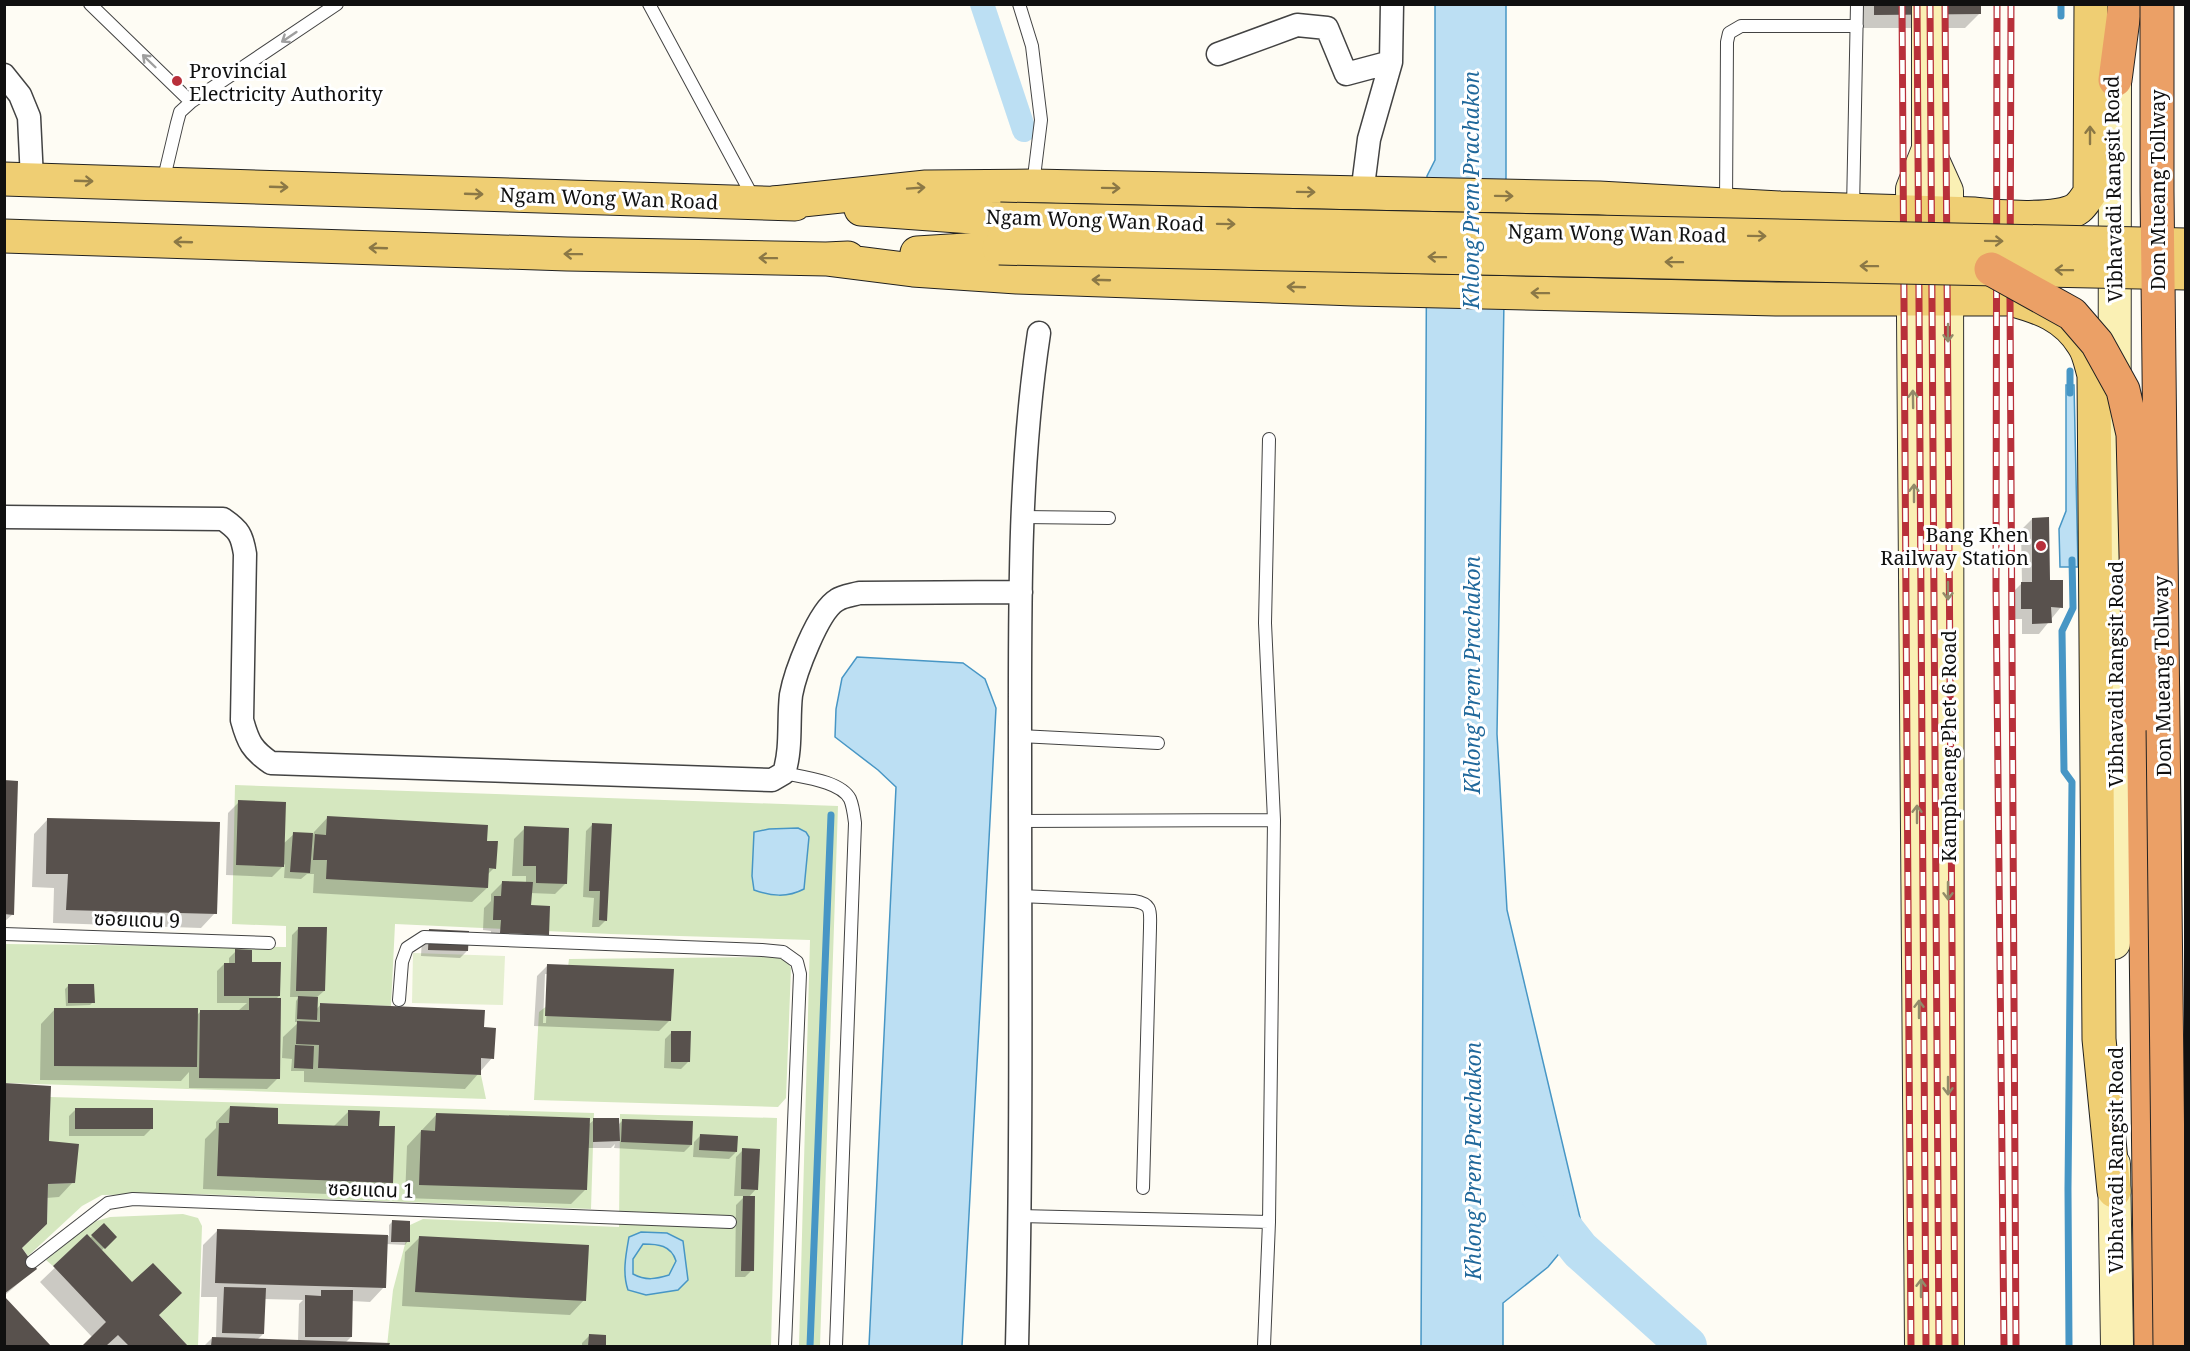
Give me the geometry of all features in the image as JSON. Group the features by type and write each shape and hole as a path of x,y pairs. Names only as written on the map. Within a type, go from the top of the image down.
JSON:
{"highway":[{"path":"2115,80 2125,4"},
{"name":"Vibhavadi Rangsit Road","path":"2142,4 2146,192 2143,767 2151,1347"},
{"name":"Don Mueang Tollway","path":"2157,4 2157,215 2170,1347"},
{"path":"1991,268 2072,314 2097,343 2123,390 2133,435 2148,1076 2164,1347"}],"main road":[{"path":"765,203 926,187 1033,186 1599,198 1998,217 2054,216 2077,209 2090,193 2091,4"},
{"name":"Ngam Wong Wan Road","path":"18,179 765,203 999,233 2186,273"},
{"path":"1776,299 1817,291 1829,280 1830,230 1827,224 1818,217 1780,208"},
{"name":"Ngam Wong Wan Road","path":"4,236 567,254 826,259 999,233 2186,246"},
{"path":"826,259 913,270 1017,277 1354,289 1776,299 2010,299 2042,308 2068,323 2085,345 2094,375 2099,1039 2114,1191"}],"street":[{"path":"1362,194 1369,139 1391,62 1392,4"},
{"name":"Kamphaeng Phet 6 Road","path":"1922,1347 1912,189 1928,149 1928,4"},
{"name":"Vibhavadi Rangsit Road","path":"2097,4 2115,80 2114,1191 2117,1347"},
{"path":"1218,54 1297,25 1327,28 1346,74 1391,62"},
{"path":"4,75 20,95 30,117 18,179"},
{"name":"Kamphaeng Phet 6 Road","path":"1928,149 1947,191 1948,1347"},
{"path":"1017,1347 1020,1216 1021,592 1030,390 1039,333"},
{"path":"4,517 223,519 235,528 243,539 245,554 242,720 248,742 258,754 271,763 772,780 784,773 788,762 792,693 805,652 822,615 837,599 859,593 1021,592"}],"lane":[{"path":"90,4 191,102"},
{"path":"162,184 180,112 191,102 337,4"},
{"path":"649,4 765,203"},
{"path":"1019,4 1032,46 1041,120 1033,186"},
{"path":"1853,210 1857,4"},
{"path":"1726,204 1727,42 1729,33 1741,26 1857,26"},
{"path":"1264,1347 1269,1222 1274,820 1264,623 1269,439"},
{"path":"1023,517 1109,519"},
{"path":"1020,736 1158,743"},
{"path":"784,773 834,785 845,792 850,799 855,823 836,1347"},
{"path":"1020,821 1274,820"},
{"path":"1020,896 1134,901 1148,906 1150,928 1143,1188"},
{"name":"ซอยแดน 9","path":"4,934 269,943"},
{"path":"399,1000 402,962 407,948 424,937 762,950 783,952 797,962 800,974 784,1347"},
{"name":"ซอยแดน 1","path":"32,1262 108,1203 133,1199 730,1222"},
{"path":"1020,1216 1269,1222"}],"green space":[{"path":"235,785 838,806 820,1346 799,1346 810,940 395,924 391,1006 321,1003 318,1068 481,1075 486,1099 5,1083 4,944 286,947 286,926 232,924"},
{"path":"413,953 505,956 503,1005 412,1003"},
{"path":"771,957 786,959 791,968 786,1098 778,1107 534,1100 539,1012 565,992 569,959"},
{"path":"50,1097 594,1113 591,1209 194,1194 102,1195 82,1206 28,1256 22,1248 47,1224 48,1184 75,1183 49,1141"},
{"path":"620,1114 777,1118 771,1346 387,1346 393,1290 410,1225 423,1219 619,1227"},
{"path":"183,1214 198,1218 202,1226 198,1346 188,1346 87,1235 53,1266 46,1260 93,1222 110,1217"}],"water":[{"name":"Khlong Prem Prachakon","path":"1435,5 1506,5 1506,176 1497,734 1507,910 1582,1226 1548,1267 1503,1303 1503,1346 1421,1346 1427,176 1435,160"},
{"path":"2066,385 2074,385 2078,567 2060,567 2059,529 2066,511"},
{"path":"857,657 963,663 985,679 996,708 962,1346 869,1346 896,787 835,737 836,709 842,678"},
{"path":"798,828 806,832 809,837 804,889 791,894 779,895 754,890 752,876 754,832"},
{"path":"641,1232 667,1233 683,1241 688,1280 678,1290 646,1295 628,1290 625,1270 629,1237","holes":["643,1244 659,1245 671,1252 676,1261 669,1275 651,1279 633,1274 633,1259"]}],"building":[{"path":"1874,4 1981,4 1981,14 1874,15"},
{"name":"Bang Khen Railway Station","path":"2049,517 2050,580 2063,580 2063,608 2051,607 2052,623 2032,624 2032,609 2021,609 2021,582 2032,582 2032,518"},
{"path":"4,780 18,781 14,915 4,914"},
{"path":"238,800 286,802 284,867 236,865"},
{"path":"327,816 488,825 487,841 498,841 496,869 489,868 488,888 326,879 327,860 313,860 315,834 326,835"},
{"path":"47,818 220,822 217,914 66,910 68,874 46,874"},
{"path":"592,823 612,824 607,921 599,920 600,891 589,891"},
{"path":"524,826 569,828 567,884 536,883 536,866 523,866"},
{"path":"293,832 313,833 310,873 290,872"},
{"path":"502,881 533,882 531,905 550,906 549,935 500,933 501,920 493,920 494,896 501,896"},
{"path":"298,927 327,927 325,991 296,991"},
{"path":"429,929 469,931 468,951 428,950"},
{"path":"235,949 252,950 252,962 281,962 280,996 224,996 224,963 235,963"},
{"path":"547,964 674,969 671,1021 545,1016"},
{"path":"68,984 94,984 95,1003 68,1003"},
{"path":"298,996 318,997 317,1020 297,1019"},
{"path":"249,998 281,998 280,1079 199,1078 200,1010 249,1010"},
{"path":"320,1003 485,1010 484,1027 496,1028 494,1059 481,1058 481,1075 318,1068 319,1045 296,1044 297,1021 320,1022"},
{"path":"54,1008 198,1008 197,1067 54,1066"},
{"path":"671,1031 691,1031 690,1062 671,1062"},
{"path":"295,1045 314,1046 313,1069 294,1068"},
{"path":"4,1083 51,1086 49,1141 79,1144 75,1183 48,1184 47,1224 22,1248 37,1269 4,1294"},
{"path":"230,1106 278,1108 278,1124 348,1126 348,1110 380,1111 379,1126 395,1126 393,1183 217,1176 219,1123 229,1123"},
{"path":"75,1108 153,1108 153,1129 75,1129"},
{"path":"436,1113 590,1118 587,1190 419,1185 421,1130 435,1131"},
{"path":"593,1118 619,1118 620,1141 593,1142"},
{"path":"622,1119 693,1121 692,1145 621,1142"},
{"path":"700,1134 738,1136 737,1152 699,1150"},
{"path":"742,1148 760,1149 758,1190 741,1189"},
{"path":"743,1196 755,1196 754,1271 741,1271"},
{"path":"392,1220 410,1221 410,1242 391,1242"},
{"path":"104,1223 117,1237 105,1249 91,1235"},
{"path":"217,1229 388,1235 386,1288 215,1283"},
{"path":"87,1234 132,1282 153,1263 182,1293 159,1315 188,1346 129,1346 118,1335 106,1346 82,1346 106,1322 53,1266"},
{"path":"419,1236 589,1245 586,1301 415,1292"},
{"path":"224,1287 266,1288 264,1334 222,1333"},
{"path":"321,1290 353,1290 352,1337 305,1337 305,1295 321,1296"},
{"path":"4,1296 51,1346 4,1346"},
{"path":"589,1334 606,1335 606,1346 588,1346"},
{"path":"212,1337 390,1343 389,1346 211,1346"}],"waterway":[{"path":"982,4 1024,130"},
{"path":"2061,4 2061,16"},
{"path":"2070,371 2070,393"},
{"path":"2069,1346 2068,1189 2072,782 2064,771 2062,631 2073,608 2072,560"},
{"path":"810,1346 831,815"},
{"path":"1539,1192 1551,1213 1580,1250 1687,1346"}],"railway":[{"path":"1902,4 1911,1346"},
{"path":"1917,4 1926,1346"},
{"path":"1930,4 1939,1346"},
{"path":"1945,4 1955,1346"},
{"path":"1997,4 1996,587 2004,1346"},
{"path":"2011,4 2010,299 2016,1346"}],"place":[{"name":"Provincial Electricity Authority","path":"177,81"},
{"name":"Bang Khen Railway Station","path":"2041,546"}]}
